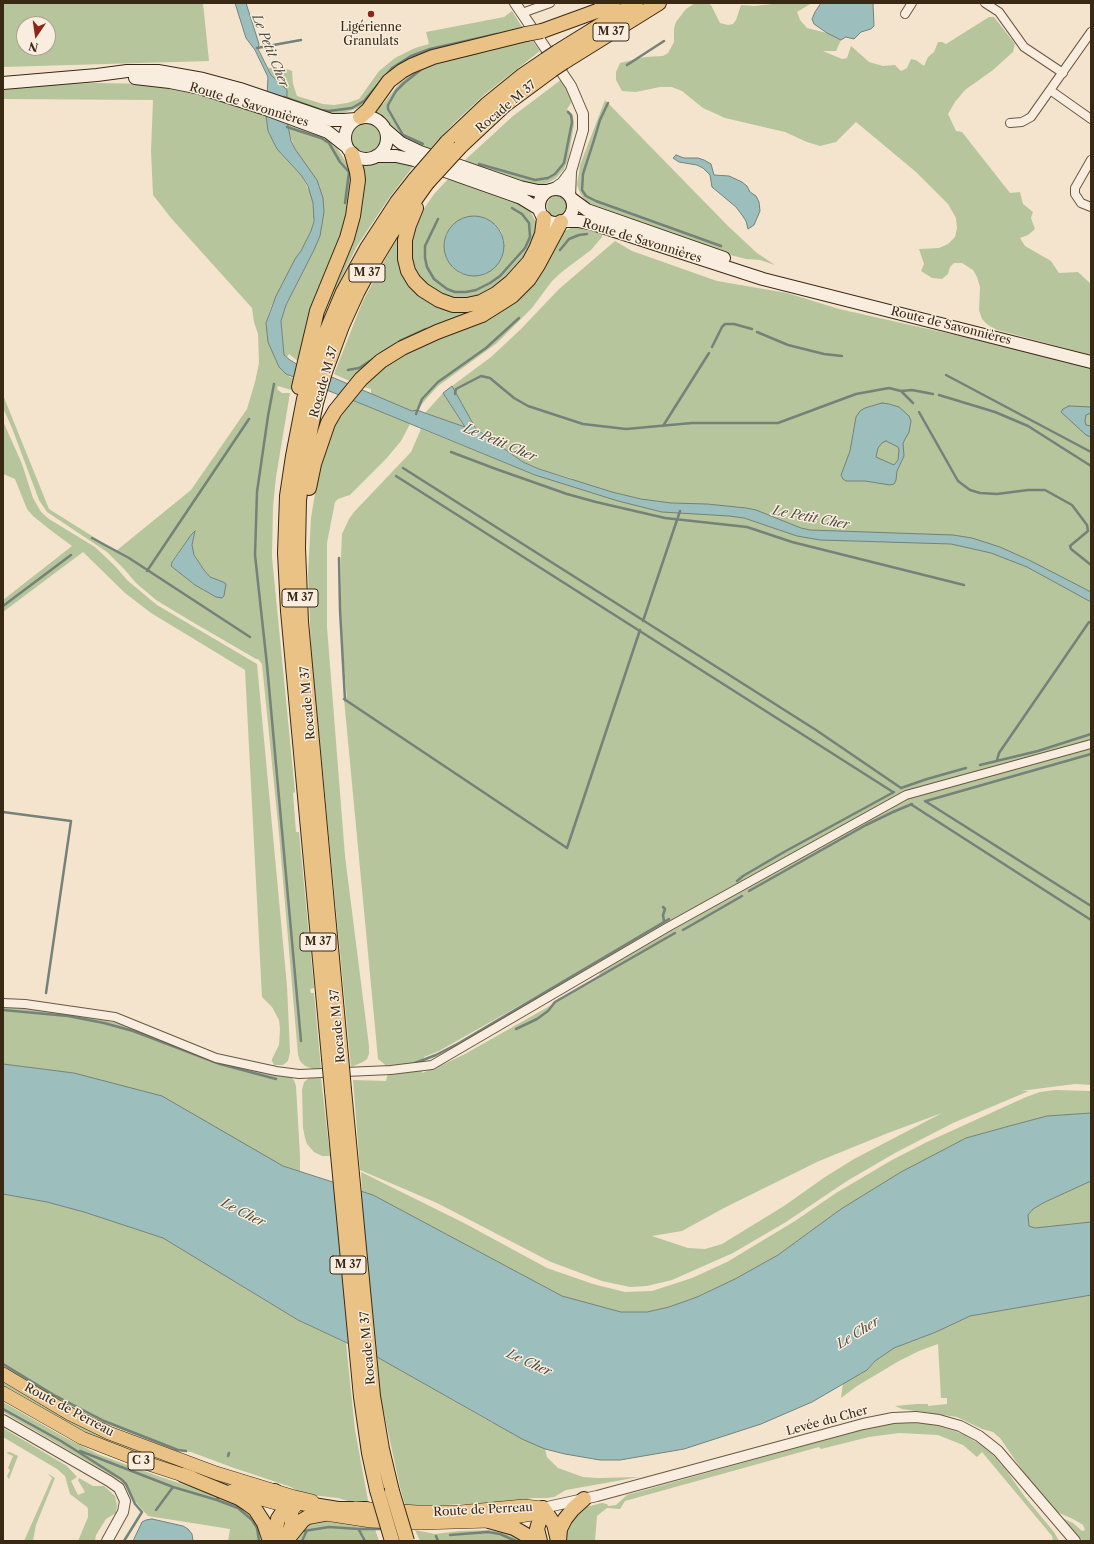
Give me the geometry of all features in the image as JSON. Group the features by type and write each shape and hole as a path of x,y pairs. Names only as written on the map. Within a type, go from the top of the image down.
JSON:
{"highway":[{"path":"358,118 368,110 390,81 411,66 433,57 542,31 597,11 613,3"},
{"name":"Rocade M 37","path":"392,1541 377,1490 369,1453 367,1397 314,827 288,611 285,552 287,496 299,423 314,367 342,326 373,263 421,181 454,144 506,104 548,65 636,3"},
{"name":"Rocade M 37","path":"560,57 659,3"},
{"path":"306,399 314,367 317,311 347,238 354,216 358,180 350,151"},
{"path":"421,181 407,229 404,245 405,259 408,271 418,285 428,294 445,302 460,305 474,304 503,290 529,262 539,243 542,214"},
{"path":"298,520 307,498 319,449 328,423 335,411 357,384 381,361 395,352 419,340 482,315 512,296 536,269 562,222"},
{"name":"Rocade M 37","path":"306,399 305,458 298,520 298,548 310,794"},
{"name":"Rocade M 37","path":"367,1397 407,1541"},
{"path":"183,1475 239,1498 248,1504 255,1510 264,1523 270,1541"},
{"path":"275,1491 282,1497 292,1517 292,1524 286,1541"},
{"path":"558,1541 560,1529 564,1519 584,1499"},
{"path":"273,1541 278,1519 284,1510 298,1503 338,1509 366,1509"},
{"path":"543,1508 554,1524 558,1541"},
{"path":"540,1541 538,1524 543,1508"},
{"path":"286,1541 299,1523 303,1520 308,1517 324,1514"},
{"path":"489,1521 514,1528 526,1535 532,1541"}],"main road":[{"name":"Route de Savonnières","path":"3,83 97,75 134,78 170,82 264,103 290,112 331,120 358,118"},
{"name":"Route de Savonnières","path":"290,112 328,132 350,151"},
{"path":"370,117 375,119 386,130 401,143 414,149 520,187 538,190 564,191 571,198 573,209 571,214 562,222 554,223 526,200 414,160 388,155 376,156 367,159 362,158 350,151 345,140 347,128 358,118 370,117"},
{"path":"376,156 386,145 386,130"},
{"path":"542,214 540,200 544,193 551,190"},
{"name":"Route de Savonnières","path":"571,198 587,210 811,290"},
{"name":"Route de Savonnières","path":"562,222 579,221 590,223 763,279 1091,362"},
{"name":"Route de Perreau","path":"3,1374 70,1414 109,1433 216,1473 307,1500 366,1509 416,1512 460,1512 524,1506 543,1508"},
{"name":"Route de Perreau","path":"3,1393 82,1438 146,1463 240,1494 288,1507 371,1521 403,1523 489,1521 532,1514 543,1508"}],"street":[{"path":"515,3 571,86 582,114 583,130 571,171 571,198"},
{"path":"522,13 550,3"},
{"path":"905,14 912,3"},
{"path":"985,3 999,12 1024,47 1062,73"},
{"path":"1010,123 1028,120 1091,32"},
{"path":"1050,90 1091,119"},
{"path":"1091,160 1075,188 1075,194 1081,204 1091,207"},
{"path":"551,190 562,183 571,171"},
{"path":"3,1003 25,1004 114,1017 216,1058 276,1071 299,1074 391,1070 432,1065 668,927 906,795 1091,744"},
{"name":"Levée du Cher","path":"543,1508 584,1499 863,1424 893,1418 916,1417 940,1420 960,1426 979,1436 998,1451 1075,1541"},
{"path":"3,1420 119,1488 124,1501 123,1512 107,1541"}],"green space":[{"path":"3,3 203,3 209,61 3,67"},
{"path":"695,3 707,3 711,5 720,23 728,25 733,24 736,20 741,5 754,6 782,3 812,3 797,12 800,20 807,28 827,33 841,40 836,51 823,51 842,59 847,58 851,46 869,62 883,66 895,65 901,71 907,68 911,59 916,60 924,66 928,57 934,52 938,42 946,44 989,17 994,17 1015,44 1013,52 993,70 965,90 955,102 948,114 956,131 962,132 1010,193 1020,192 1023,204 1033,212 1031,218 1035,229 1028,235 1020,238 1025,246 1051,261 1059,273 1078,272 1091,284 1091,355 997,330 988,325 982,319 979,310 980,287 977,277 973,270 962,263 954,263 950,267 948,274 942,279 932,278 921,271 924,264 919,249 939,248 948,244 955,237 957,228 956,218 948,204 916,172 856,122 836,142 820,146 785,132 725,118 703,108 682,91 672,87 660,87 636,92 622,91 616,80 616,72 620,63 645,57 663,56 668,53 674,42 674,28 676,22 686,9"},
{"path":"512,11 522,27 509,30 510,33 433,51 363,106 338,115 287,101 287,90 271,75 268,68 281,67 292,71 293,84 297,96 323,104 334,105 347,103 359,99 379,71 395,58 415,48 429,44 426,32 504,17"},
{"path":"532,40 540,51 485,94 453,124 428,151 414,146 394,132 385,117 373,111 379,102 383,104 402,80 418,67"},
{"path":"562,79 571,98 571,103 567,109 573,116 574,125 568,159 564,169 555,179 545,184 533,184 464,161 513,116"},
{"path":"93,83 158,84 180,87 266,115 268,131 277,149 301,175 312,196 315,213 311,231 271,307 266,323 268,342 279,367 290,377 294,378 291,390 278,386 277,389 282,393 290,393 276,477 273,507 272,557 295,792 293,793 296,832 299,832 314,988 310,989 311,993 314,993 321,1069 313,1069 305,1066 300,1061 298,1055 279,834 262,664 258,659 156,600 136,583 107,552 47,512 39,500 3,408 3,395 49,509 116,551 191,490 247,409 259,363 258,334 252,308 171,218 153,195 151,151 153,100 3,99 3,87","holes":["195,532 192,545 194,555 204,570 210,577 223,582 216,597 195,585 171,566 172,561 191,535"]},
{"path":"605,100 728,226 757,253 775,265 760,260 734,256 585,201 577,185 580,165"},
{"path":"287,121 318,132 334,143 352,172 346,225 299,362 289,354 287,357 284,355 281,321 286,305 320,236 320,187 295,149"},
{"path":"366,122 375,125 379,129 382,138 379,147 375,151 366,154 357,151 353,147 350,138 353,129 357,125"},
{"path":"382,159 415,164 389,198 357,246 326,310 319,330 360,166 371,165"},
{"path":"450,177 524,206 530,211 537,224 532,246 512,273 490,292 471,299 444,296 423,283 412,264 410,241 419,216 434,194","holes":["495,224 501,231 504,241 461,274 448,261 444,243 446,234 451,227"]},
{"path":"557,196 564,199 567,206 564,213 557,216 550,213 547,206 550,199"},
{"path":"573,227 589,227 602,232 602,237 591,250 552,281 532,308 497,343 438,386 417,410 412,411 371,394 371,389 363,387 382,368 417,347 487,319 511,304 563,232"},
{"path":"400,234 405,274 466,309 479,312 352,382 334,374 362,303"},
{"path":"615,241 632,251 717,281 787,293 839,309 964,337 1091,368 1091,1085 1075,1084 1020,1091 1029,1091 953,1123 895,1153 847,1181 786,1222 733,1253 672,1280 647,1286 630,1287 602,1281 551,1262 437,1203 360,1170 353,1080 386,1081 389,1068 378,1059 344,699 344,696 347,698 341,632 342,534 354,512 411,452 421,429 535,475 574,479 539,469 523,462 476,429 452,386 491,357 521,329 559,289","holes":["602,959 599,978 465,1054 422,1073 424,1057 439,1051","942,1113 854,1159 825,1177 784,1206 722,1244 705,1249 688,1248 652,1236 682,1231 724,1208 819,1161"]},
{"path":"443,393 465,428 425,413"},
{"path":"352,400 410,424 401,441 386,459 350,495 338,499 335,502 327,543 327,627 345,856 369,1046 369,1054 367,1059 351,1067 311,649 308,574 311,518 320,463 330,433"},
{"path":"3,421 22,464 33,498 41,512 49,519 95,547 127,580 157,605 257,664 287,986 290,1052 288,1061 283,1065 274,1065 272,1061 279,1045 279,1020 272,1007 262,997 245,670 151,613 125,593 83,552 3,612 3,600 72,546 33,516 27,509 15,479 3,474"},
{"path":"3,1006 53,1011 113,1022 134,1028 218,1061 263,1073 291,1077 296,1086 300,1172 283,1166 74,1073 3,1064"},
{"path":"309,1078 321,1078 330,1156 322,1156 314,1152 307,1144 305,1138 303,1128 302,1090 304,1082"},
{"path":"1055,1090 1091,1091 1091,1113 1047,1116 966,1138 901,1172 841,1209 778,1255 735,1279 697,1297 669,1307 647,1312 621,1312 562,1296 373,1195 362,1191 361,1172 464,1223 547,1268 593,1284 625,1292 652,1291 692,1278 727,1262 795,1221 836,1193 892,1160 927,1142 1026,1097 1040,1092"},
{"path":"1091,1181 1091,1222 1051,1227 1035,1228 1029,1226 1028,1215 1033,1209"},
{"path":"3,1194 47,1202 84,1212 163,1238 298,1320 346,1343 355,1430 369,1506 338,1498 302,1494 291,1487 191,1452 161,1445 102,1422 69,1406 3,1368"},
{"path":"1091,1295 1091,1541 1083,1541 1060,1517 1073,1523 1082,1531 1085,1530 1083,1525 1057,1512 1024,1473 1000,1438 993,1432 982,1429 957,1417 902,1409 895,1406 928,1404 928,1406 947,1404 947,1398 941,1398 938,1344 899,1361 857,1386 841,1398 843,1383 867,1370 875,1361 894,1348 936,1332 970,1316"},
{"path":"377,1357 491,1422 545,1449 547,1457 558,1468 583,1477 639,1477 566,1490 554,1497 547,1498 533,1498 490,1505 459,1504 406,1508 380,1395"},
{"path":"3,1382 67,1419 271,1496 222,1485 88,1434 3,1388"},
{"path":"3,1402 64,1437 100,1455 235,1502 253,1515 263,1541 228,1541 230,1529 148,1516 131,1497 123,1482 3,1412"},
{"path":"906,1422 932,1424 954,1431 965,1435 984,1447 1006,1470 1025,1497 1054,1532 1059,1541 1053,1541 1052,1536 982,1452 977,1457 963,1445 938,1435 899,1433 869,1437 821,1449 819,1447 625,1501 620,1509 607,1508 597,1516 595,1541 562,1541 563,1531 582,1508 602,1503 607,1504 608,1506 616,1505 627,1495 876,1426"},
{"path":"3,1428 67,1466 77,1477 71,1481 78,1495 85,1492 78,1480 79,1478 93,1486 104,1486 115,1496 117,1505 116,1513 106,1519 96,1535 95,1541 78,1541 88,1517 88,1509 70,1494 65,1476 57,1469 3,1437"},
{"path":"10,1452 18,1456 9,1479 7,1476 10,1470 8,1468 13,1456 6,1453"},
{"path":"47,1473 55,1478 36,1525 33,1541 24,1541 52,1478"},
{"path":"321,1518 374,1526 379,1541 295,1541 304,1526"},
{"path":"415,1530 435,1534 459,1531 489,1530 510,1534 520,1541 420,1541"}],"water":[{"path":"235,3 246,3 259,44 258,49 271,75 287,90 287,121 291,141 317,180 323,198 324,212 320,236 286,305 281,321 284,355 290,360 298,365 334,378 412,411 417,410 465,427 443,393 452,386 476,429 523,462 539,469 612,492 641,499 671,503 707,504 746,508 756,510 801,528 810,530 953,535 972,538 1000,547 1029,560 1091,592 1091,602 1027,567 991,553 951,544 820,540 797,536 744,518 662,512 618,501 535,475 286,374 279,367 268,342 266,323 276,296 311,231 314,221 313,203 308,186 301,175 277,149 268,131 266,115 268,77 255,50 246,38"},
{"path":"821,3 873,3 874,26 871,29 861,32 854,39 846,37 841,40 814,24 812,19"},
{"path":"676,155 684,158 698,158 704,160 711,164 714,175 729,176 747,186 759,202 760,211 754,225 748,229 746,221 736,207 712,187 710,175 703,168 697,165 679,162 673,158"},
{"path":"468,216 480,216 491,221 499,229 504,240 502,258 491,271 480,276 468,276 457,271 449,263 444,252 444,240 449,229 457,221"},
{"path":"882,403 889,404 899,407 909,416 911,421 909,432 903,443 904,456 897,471 894,484 890,485 865,481 846,481 841,475 850,451 856,417 860,411","holes":["886,441 898,447 898,460 894,465 876,457 878,448"]},
{"path":"1069,406 1091,407 1091,413 1086,415 1085,421 1086,425 1091,426 1091,437 1086,435 1061,412"},
{"path":"195,531 192,545 194,555 210,577 226,584 224,596 222,598 216,597 195,585 171,566 172,562"},
{"name":"Le Cher","path":"3,1064 74,1073 162,1096 283,1166 373,1195 562,1296 621,1312 647,1312 669,1307 697,1297 735,1279 778,1255 841,1209 901,1172 966,1138 1047,1116 1091,1113 1091,1181 1045,1202 1033,1209 1028,1215 1029,1226 1035,1228 1091,1222 1091,1295 970,1316 936,1332 894,1348 875,1361 867,1370 812,1402 761,1424 684,1449 620,1460 600,1460 565,1454 545,1449 522,1439 377,1357 298,1320 163,1238 84,1212 47,1202 3,1194"},
{"path":"152,1519 183,1526 192,1534 193,1541 133,1541 142,1522"}],"waterway":[{"path":"284,97 321,110 329,111 352,108 364,101 392,68 411,56 430,49 497,34"},
{"name":"Le Petit Cher","path":"257,48 301,40"},
{"path":"627,65 664,41"},
{"path":"464,56 477,53"},
{"path":"423,68 396,91 388,105 388,109 403,135 423,144"},
{"path":"608,103 600,120 583,174 582,190 586,196 596,201 721,246"},
{"path":"479,164 535,180 548,178 555,174 564,163 572,122 571,115 568,112"},
{"path":"287,127 321,138 329,143 340,162 349,172 345,203"},
{"path":"438,219 425,246 427,267 434,279 447,289 455,292 466,292 476,290 500,276 525,248 530,237 529,223 522,214 512,208"},
{"path":"560,250 569,239 587,234"},
{"path":"416,414 422,399 438,382 486,348 519,318"},
{"path":"712,347 725,324 734,324 752,329"},
{"path":"400,341 426,329"},
{"path":"757,332 788,345 824,354 842,356"},
{"path":"381,353 396,344"},
{"path":"663,426 709,353"},
{"path":"348,370 359,368 373,359"},
{"path":"946,375 1091,452"},
{"path":"455,394 456,389 481,376 490,378 514,398 528,406 583,424 626,429 692,423 778,423 856,394 889,388 901,391 913,403"},
{"path":"274,384 257,492 255,555 267,665 301,1041"},
{"path":"901,391 912,390 933,394"},
{"path":"939,395 995,412 1028,426 1091,466"},
{"path":"919,412 958,481 970,490 980,493 997,494 1028,490 1045,490 1072,505 1087,525 1088,531 1070,546 1071,549 1091,565"},
{"path":"147,571 249,419"},
{"path":"451,452 567,494 596,502 665,518 747,527 792,542 964,585"},
{"path":"403,468 816,730 901,788"},
{"path":"396,476 893,792"},
{"path":"643,621 680,511"},
{"path":"92,538 129,558 250,637"},
{"path":"3,606 71,555"},
{"path":"339,558 345,700"},
{"path":"997,760 999,753 1089,622 1091,623"},
{"path":"344,699 567,848 640,630"},
{"path":"980,765 1038,751 1091,734"},
{"path":"926,801 1091,754"},
{"path":"901,788 966,768"},
{"path":"737,881 784,852 894,792"},
{"path":"925,801 1091,906"},
{"path":"749,891 866,825 912,804"},
{"path":"912,805 1091,920"},
{"path":"3,812 71,821 46,993"},
{"path":"683,930 742,896"},
{"path":"663,907 665,909 663,915 664,921"},
{"path":"415,1063 436,1055 459,1043 669,919"},
{"path":"516,1029 537,1019 548,1011 555,1002 675,933"},
{"path":"3,1010 68,1016 104,1023 133,1031 220,1064 276,1079"},
{"path":"3,1364 54,1395 104,1421 178,1450 186,1451"},
{"path":"3,1409 61,1441 121,1479 126,1484 135,1504 142,1512 124,1541"},
{"path":"80,1451 173,1487 217,1500"},
{"path":"156,1510 173,1487"},
{"path":"219,1495 217,1500 238,1508 252,1520 257,1528 259,1541"},
{"path":"304,1531 329,1527 380,1529"},
{"path":"302,1541 307,1530"},
{"path":"359,1530 365,1541"},
{"path":"450,1535 488,1532 500,1534 516,1541"},
{"path":"436,1536 438,1541"}],"place":[{"name":"Ligérienne Granulats","path":"371,14"}]}
